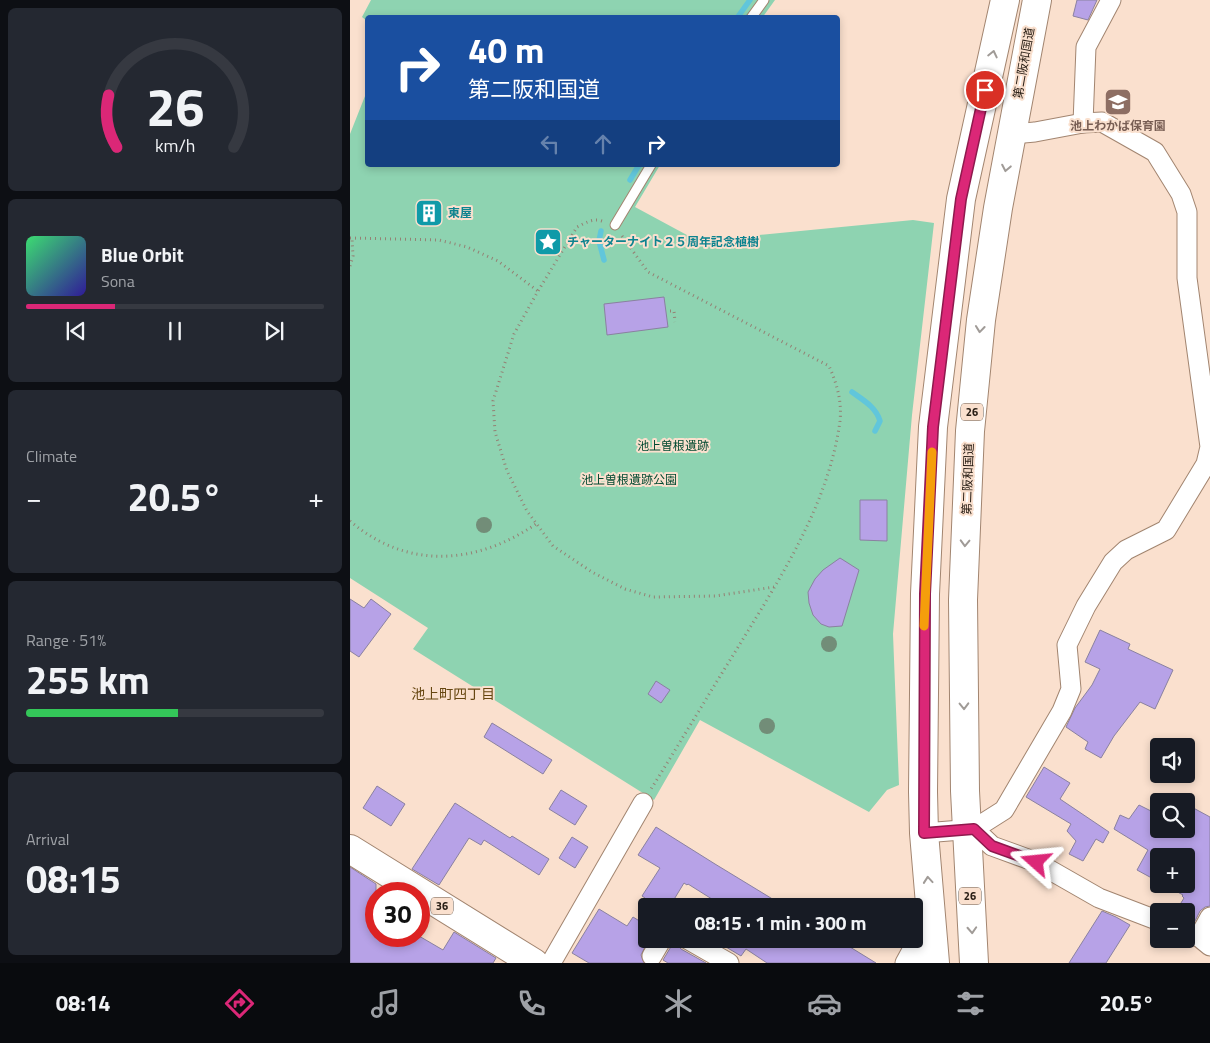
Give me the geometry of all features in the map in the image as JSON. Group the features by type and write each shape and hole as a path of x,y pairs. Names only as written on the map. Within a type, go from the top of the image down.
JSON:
{"main road":[{"path":"935,962 924,833 925,594 933,427 961,199 1005,0"},
{"name":"第二阪和国道","path":"974,963 963,600 970,431 981,320 998,208 1032,18 1037,0"},
{"name":"36","path":"350,849 534,963"}],"street":[{"path":"1083,123 1086,47 1111,0"},
{"path":"924,833 970,829 1004,810 1062,711 1072,689 1067,645 1086,606 1112,562 1126,550 1166,530 1208,466 1210,447 1187,278 1187,212 1181,194 1154,152 1102,122 1083,123 1012,134"},
{"path":"551,963 643,803"},
{"path":"970,829 992,846 1036,862 1099,898 1150,918"},
{"path":"1199,938 1210,917"},
{"path":"652,956 657,948"},
{"path":"703,948 729,963"},
{"path":"905,963 911,952 935,962"}],"lane":[{"path":"753,15 764,0"},
{"path":"615,225 650,167"}],"path":[{"path":"643,803 786,568 816,505 832,460 840,420 839,389 829,366 648,272 615,225 598,220 586,222 577,227 514,334 493,401 495,432 507,471 527,512 553,546 592,572 625,589 653,596 715,596 774,587"},
{"path":"350,266 353,256 351,238 439,240 467,247 498,261 538,291"},
{"path":"670,311 674,311 675,322"},
{"path":"350,521 366,535 387,545 411,553 436,556 463,555 494,548 520,535 536,524"}],"green space":[{"path":"371,0 775,0 764,15 365,15 365,19 362,17"},
{"name":"池上曽根遺跡公園","path":"365,96 365,167 659,167 635,207 698,241 913,220 934,223 912,415 893,634 899,785 887,790 869,812 700,720 654,800 413,649 428,628 350,578 350,134"}],"building":[{"path":"1077,0 1097,0 1088,20 1073,16"},
{"name":"東屋","path":"437,201 440,222 421,225 417,205"},
{"path":"664,297 668,327 607,335 604,304"},
{"path":"860,500 887,500 887,541 860,540"},
{"path":"840,558 859,570 842,626 829,627 821,624 813,615 808,592 815,579 823,570"},
{"path":"350,599 364,608 371,599 391,614 359,657 350,651"},
{"path":"1100,630 1130,644 1128,649 1173,670 1155,709 1140,702 1114,736 1101,758 1085,749 1088,742 1066,727 1075,708 1092,685 1100,669 1085,662"},
{"path":"656,681 670,690 661,703 648,694"},
{"path":"492,723 552,760 543,774 484,737"},
{"path":"1044,767 1070,783 1060,799 1109,832 1103,843 1096,839 1083,861 1069,854 1076,841 1067,831 1071,824 1026,797"},
{"path":"377,786 405,804 391,826 363,808"},
{"path":"561,790 587,806 575,825 549,809"},
{"path":"455,803 510,838 512,836 549,859 539,875 484,840 481,845 469,838 439,885 412,869"},
{"path":"1139,805 1150,810 1150,838 1195,838 1195,809 1210,817 1210,906 1200,911 1195,921 1195,903 1181,903 1184,898 1179,893 1195,893 1195,848 1150,848 1150,877 1137,870 1148,850 1114,829 1120,815 1129,819"},
{"path":"656,827 771,898 710,898 684,883 675,898 645,898 642,896 660,868 638,855"},
{"path":"572,837 588,847 575,868 559,858"},
{"path":"350,867 373,882 365,882 365,947 430,947 430,942 443,950 454,932 496,958 493,963 350,963"},
{"path":"599,909 627,926 633,917 638,920 638,948 644,948 641,955 644,963 589,963 572,953"},
{"path":"1102,911 1130,925 1106,963 1069,963"},
{"path":"670,948 680,948 706,963 668,963 663,960"},
{"path":"728,948 852,948 876,963 767,963 746,949 741,956"}],"waterway":[{"path":"739,15 750,0"},
{"path":"630,180 638,167"},
{"path":"601,231 599,241 604,260"},
{"path":"852,392 869,404 878,416 880,421 875,431"}],"slow traffic":[{"path":"924,626 932,452"}],"place":[{"name":"池上わかば保育園","path":"1118,102"},
{"name":"東屋","path":"429,213"},
{"name":"チャーターナイト２５周年記念植樹","path":"548,242"}],"district":[{"name":"池上町四丁目","path":"453,694"}],"route":[{"path":"985,90 961,199 933,427 925,594 924,833 974,829 992,846 1036,862"}],"park label":[{"name":"池上曽根遺跡","path":"673,446"}]}
